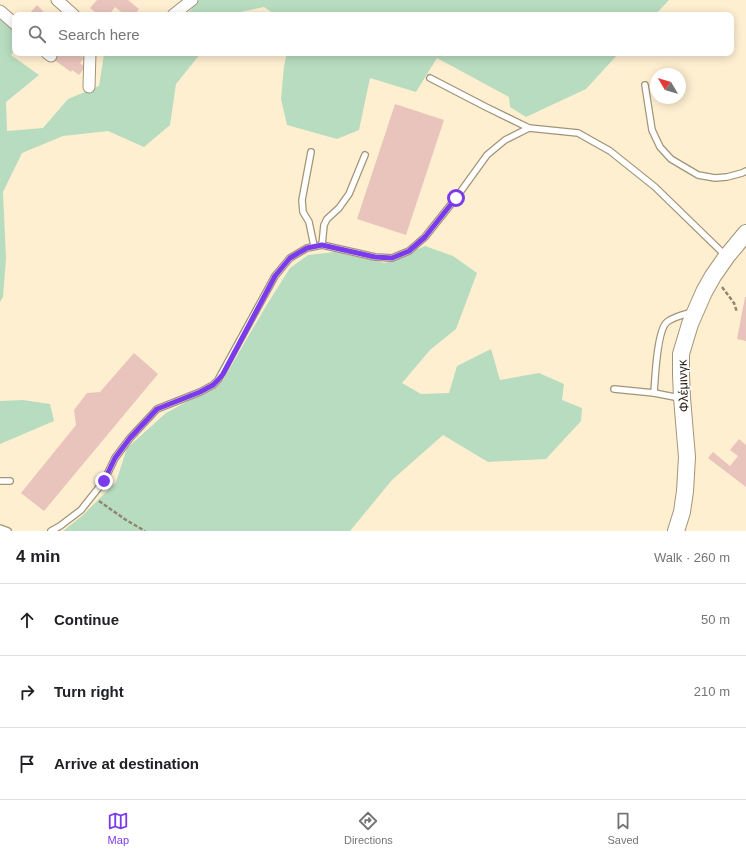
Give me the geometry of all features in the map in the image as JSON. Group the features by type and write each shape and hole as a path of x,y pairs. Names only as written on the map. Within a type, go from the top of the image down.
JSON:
{"street":[{"path":"57,0 71,12"},
{"path":"177,12 192,0"},
{"path":"0,11 12,21"},
{"path":"90,56 90,87"},
{"name":"Φλέμινγκ","path":"676,531 682,512 687,456 682,398 681,354 690,324 712,276 746,233"}],"lane":[{"path":"430,78 529,128 578,133 610,151 655,187 727,256"},
{"path":"644,86 652,130 660,147 671,159 698,175 715,178 726,177 746,171"},
{"path":"51,531 81,510 104,481 115,458 130,438 157,409 200,392 213,385 218,380 223,374 275,276 290,258 307,248 322,245 375,257 392,258 409,251 425,237 456,198 487,155 505,140 529,128"},
{"path":"311,152 302,200 303,212 309,222 314,246"},
{"path":"322,245 324,225 327,218 339,208 348,194 365,155"},
{"path":"654,393 662,328 667,322 681,315 696,311"},
{"path":"614,389 654,393 682,398"},
{"path":"0,480 10,481"},
{"path":"0,528 8,531"}],"path":[{"path":"712,276 734,303 737,312"},
{"path":"92,496 126,520 145,531"}],"green space":[{"path":"199,0 669,0 658,12 272,12 264,7 240,12 189,12"},
{"path":"0,16 12,26 11,55 39,75 6,102 7,131 43,128 68,99 99,86 104,56 199,56 176,84 170,125 144,147 108,131 63,136 22,153 3,192 6,259 3,297 0,302"},
{"path":"286,56 616,56 586,89 526,117 510,107 509,97 437,58 416,92 370,78 359,130 337,139 287,125 281,99"},
{"path":"425,246 453,256 477,273 456,329 430,350 402,383 421,394 449,393 457,366 491,349 500,380 539,373 564,384 562,400 582,408 581,421 546,459 488,462 443,435 392,480 350,531 63,531 82,516 116,482 127,448 166,413 221,383 290,268 308,255 335,252 385,263"},
{"path":"23,400 50,404 54,421 0,444 0,401"}],"building":[{"path":"97,0 128,0 139,9 136,12 121,12 115,7 111,12 95,12 90,8"},
{"path":"37,5 44,12 31,12"},
{"path":"56,56 81,56 84,58 80,63 85,67 79,75 72,70 71,72 53,59"},
{"path":"395,104 444,120 406,235 357,219"},
{"path":"746,297 746,341 737,339"},
{"path":"134,353 158,374 44,511 21,493 76,425 74,410 87,393 100,392"},
{"path":"739,439 746,445 746,487 708,458 713,452 730,466 738,456 730,450"}],"route":[{"path":"104,481 115,458 130,438 157,409 200,392 213,385 218,380 223,374 275,276 290,258 307,248 322,245 375,257 392,258 409,251 425,237 456,198"}]}
